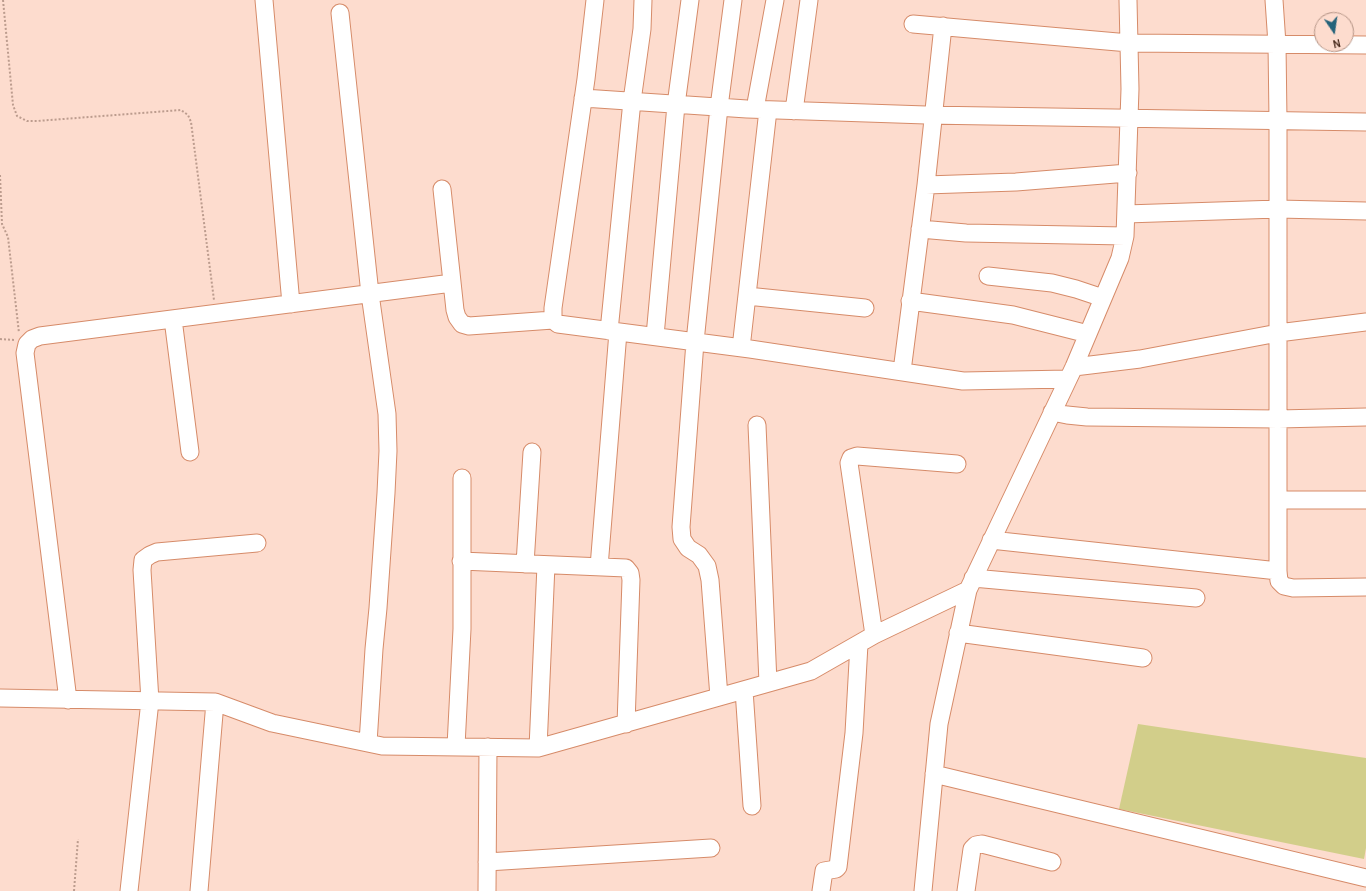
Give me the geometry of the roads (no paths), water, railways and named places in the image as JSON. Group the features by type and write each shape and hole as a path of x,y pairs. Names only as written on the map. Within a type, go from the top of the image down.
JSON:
{"street":[{"path":"264,0 292,304"},
{"path":"553,320 553,308 583,98 595,0"},
{"path":"599,567 613,331 632,101 642,29 643,0"},
{"path":"655,336 676,105 690,0"},
{"path":"719,697 710,580 707,566 699,555 688,548 682,539 681,527 695,342 719,107 733,0"},
{"path":"741,348 747,296 762,110 775,0"},
{"path":"794,111 808,0"},
{"path":"923,891 939,724 970,584 1071,373 1120,258 1126,236 1129,119 1128,0"},
{"path":"1274,0 1277,44 1278,120 1279,581 1284,586 1289,587 1366,587"},
{"path":"340,13 370,294 387,414 388,451 385,508 373,655 368,743"},
{"path":"913,24 1129,42 1366,45"},
{"path":"902,371 926,185 942,26"},
{"path":"583,98 676,105 794,111 1129,119 1366,122"},
{"path":"926,185 1016,182 1128,173"},
{"path":"442,189 457,317 462,324 469,326 553,320 558,324 655,336 962,380 1071,373 1278,333 1366,322"},
{"path":"1126,214 1278,209 1366,211"},
{"path":"920,229 966,233 1126,236"},
{"path":"988,276 1052,283 1103,298"},
{"path":"68,700 25,353 27,344 32,339 40,336 452,283"},
{"path":"747,296 865,308"},
{"path":"910,300 1012,315 1088,334"},
{"path":"173,319 190,452"},
{"path":"1052,412 1087,417 1278,419 1366,417"},
{"path":"757,425 768,683"},
{"path":"525,564 532,452"},
{"path":"821,891 824,871 836,869 838,866 867,640 848,463 851,458 857,456 957,464"},
{"path":"456,746 462,629 462,478"},
{"path":"1278,500 1366,500"},
{"path":"991,540 1278,571"},
{"path":"129,891 150,701 142,570 143,560 157,552 257,543"},
{"path":"461,561 626,568 630,573 631,580 626,724"},
{"path":"538,748 546,565"},
{"path":"0,698 215,702 272,723 382,746 488,746 538,748 810,671 970,584 1196,598"},
{"path":"958,633 1142,658"},
{"path":"744,690 752,806"},
{"path":"199,891 215,702"},
{"path":"487,891 488,746"},
{"path":"934,774 1366,878"},
{"path":"966,891 972,849 976,845 982,844 1052,862"},
{"path":"487,862 711,848"}]}
